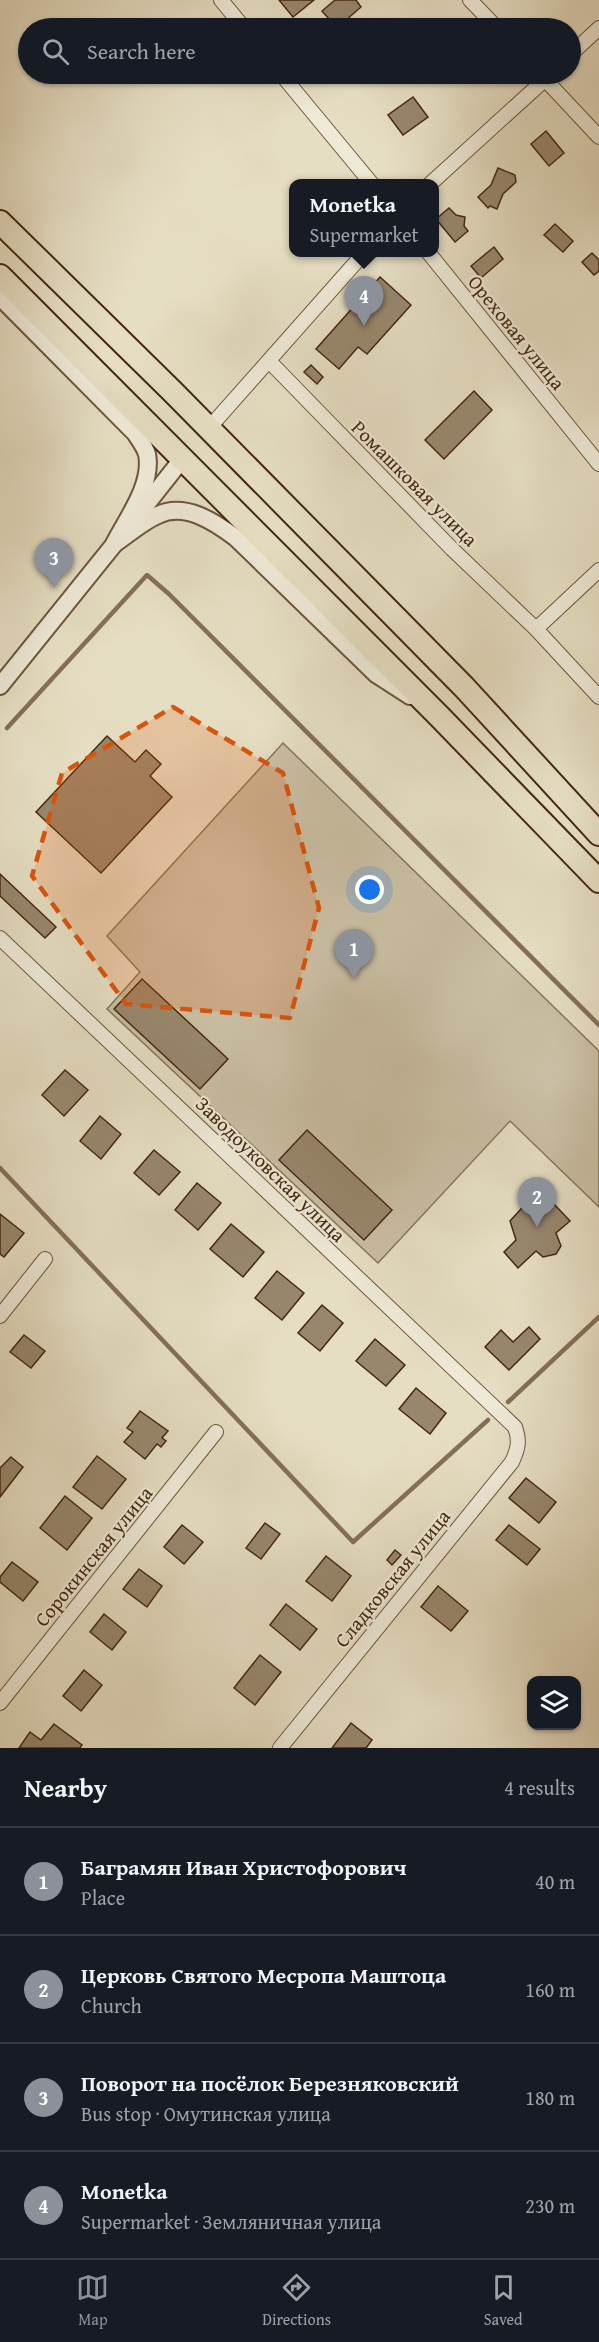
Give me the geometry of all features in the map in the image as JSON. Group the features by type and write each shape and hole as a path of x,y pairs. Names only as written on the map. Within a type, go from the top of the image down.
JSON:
{"highway":[{"path":"0,222 209,428 464,687 599,834"},
{"path":"0,276 438,715 599,880"},
{"path":"183,458 209,428"}],"street":[{"path":"221,0 236,18"},
{"path":"470,0 487,18"},
{"path":"581,45 599,28"},
{"path":"289,84 369,179"},
{"path":"434,179 535,84"},
{"path":"553,84 599,137"},
{"path":"209,428 270,362 361,257"},
{"name":"Ореховая улица","path":"432,257 599,464"},
{"path":"0,297 135,433 146,453 147,473 141,493 114,544"},
{"name":"Ромашковая улица","path":"270,362 452,549 536,629 599,697"},
{"path":"1,683 183,458"},
{"path":"114,544 159,514 184,511 211,520 236,538 376,674 438,715"},
{"path":"536,629 599,570"},
{"name":"Заводоуковская улица","path":"0,938 514,1427"},
{"path":"0,1316 45,1259"},
{"name":"Сладковская улица","path":"280,1748 512,1462 519,1445 514,1427"},
{"name":"Сорокинская улица","path":"0,1703 216,1432"}],"highlighted area":[{"path":"173,707 283,773 319,908 290,1018 126,1004 32,876 62,773"}],"shaded area":[{"path":"283,743 599,1051 599,1207 510,1121 378,1263 107,1009 140,972 107,936"}],"building":[{"path":"279,0 314,0 293,17"},
{"path":"335,0 356,0 361,7 348,18 328,18 322,11"},
{"path":"413,97 428,117 403,135 388,115"},
{"path":"546,131 564,153 549,166 531,144"},
{"path":"498,168 515,175 516,182 503,194 497,209 490,206 488,208 478,197 491,185"},
{"path":"449,208 456,215 465,217 464,226 468,231 455,242 439,223 439,216"},
{"path":"555,224 573,241 563,252 544,235"},
{"path":"494,247 503,259 481,278 471,266"},
{"path":"592,253 599,260 599,271 594,275 582,262"},
{"path":"380,277 411,305 367,354 358,347 339,369 316,349"},
{"path":"311,365 323,377 317,384 304,372"},
{"path":"474,391 492,410 444,459 425,440"},
{"path":"107,736 135,762 146,750 161,764 150,776 172,797 101,873 36,812"},
{"path":"0,874 56,927 45,938 0,896"},
{"path":"142,979 228,1059 200,1089 114,1009"},
{"path":"65,1070 88,1090 64,1116 42,1095"},
{"path":"100,1116 121,1134 101,1159 80,1141"},
{"path":"307,1130 392,1210 364,1240 279,1160"},
{"path":"154,1150 180,1172 159,1195 134,1173"},
{"path":"197,1183 221,1203 198,1230 175,1210"},
{"path":"531,1198 552,1202 570,1221 556,1233 561,1246 556,1254 543,1257 536,1251 518,1268 504,1252 516,1240 510,1221"},
{"path":"0,1214 24,1233 4,1257 0,1254"},
{"path":"231,1224 264,1252 243,1277 210,1249"},
{"path":"277,1271 304,1293 282,1320 255,1298"},
{"path":"322,1305 343,1323 320,1351 298,1333"},
{"path":"529,1327 540,1339 509,1370 485,1347 501,1330 513,1342"},
{"path":"24,1335 45,1351 31,1368 10,1352"},
{"path":"375,1339 405,1365 386,1386 356,1361"},
{"path":"416,1388 446,1413 430,1434 399,1409"},
{"path":"140,1411 168,1431 162,1438 166,1441 161,1447 157,1444 145,1459 124,1442 133,1432 127,1428"},
{"path":"97,1456 126,1479 102,1509 73,1487"},
{"path":"11,1457 23,1467 0,1497 0,1468"},
{"path":"526,1478 556,1502 539,1523 509,1498"},
{"path":"65,1496 92,1518 67,1550 40,1528"},
{"path":"265,1523 280,1534 261,1559 246,1548"},
{"path":"182,1525 203,1542 184,1564 164,1547"},
{"path":"509,1525 540,1549 527,1565 496,1540"},
{"path":"395,1550 401,1555 392,1565 387,1560"},
{"path":"326,1556 351,1576 332,1601 306,1581"},
{"path":"12,1562 38,1582 23,1601 0,1582 0,1577"},
{"path":"139,1569 162,1586 147,1607 123,1589"},
{"path":"438,1586 468,1611 451,1631 421,1607"},
{"path":"286,1604 317,1629 300,1650 270,1625"},
{"path":"104,1614 126,1632 112,1650 90,1632"},
{"path":"260,1655 281,1672 255,1705 234,1688"},
{"path":"84,1670 102,1685 81,1711 63,1696"},
{"path":"351,1723 372,1740 366,1748 332,1748"},
{"path":"54,1724 82,1745 80,1748 19,1748 30,1732 41,1740"}],"waterway":[{"path":"7,728 147,575 169,594 599,1025"},
{"path":"0,1168 353,1542 488,1420"},
{"path":"508,1402 599,1317"}],"place":[{"name":"Monetka","path":"364,326"},
{"name":"Поворот на посёлок Березняковский","path":"54,588"},
{"name":"Баграмян Иван Христофорович","path":"354,979"},
{"name":"Церковь Святого Месропа Маштоца","path":"537,1227"}]}
